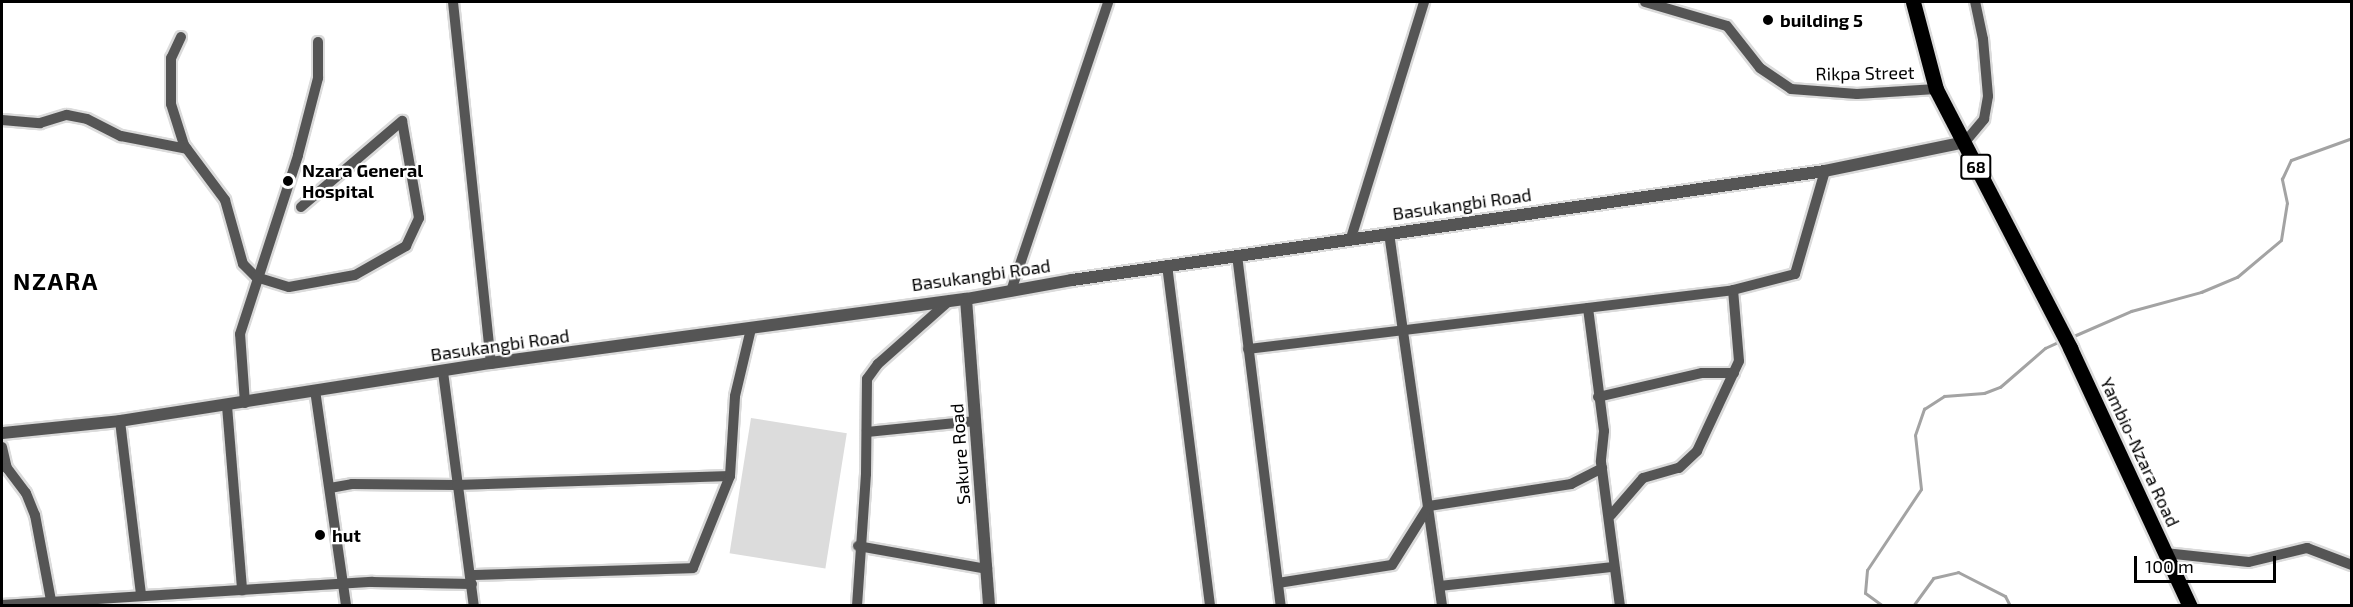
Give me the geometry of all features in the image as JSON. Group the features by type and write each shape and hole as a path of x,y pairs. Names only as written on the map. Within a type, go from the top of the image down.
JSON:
{"main road":[{"name":"68","path":"1913,2 1936,89 1965,142"},
{"name":"Yambio-Nzara Road","path":"1965,142 2007,233 2070,348 2190,606"}],"street":[{"path":"453,2 491,363"},
{"path":"1011,291 1108,2"},
{"path":"1352,238 1424,2"},
{"name":"Rikpa Street","path":"1645,2 1727,26 1760,68 1791,89 1857,94 1936,89"},
{"path":"1965,142 1984,119 1988,96 1983,39 1975,2"},
{"path":"182,37 171,58 171,104 187,149 225,200 243,264 256,277 290,287 355,275 406,246 419,218 402,121 301,207"},
{"path":"245,403 240,334 256,277 270,246 313,100 318,78 318,42"},
{"path":"2,120 40,123 68,115 87,119 121,136 187,149"},
{"name":"Basukangbi Road","path":"2,433 120,421 491,363 966,299 1237,255 1825,171 1965,142"},
{"path":"1248,349 1733,290 1795,274 1825,171"},
{"path":"1389,233 1442,606"},
{"path":"1237,255 1281,606"},
{"path":"1167,266 1210,606"},
{"path":"1611,515 1643,478 1679,468 1697,451 1734,373 1740,353 1733,290"},
{"name":"Sakure Road","path":"966,299 989,606"},
{"path":"857,606 858,546 867,432 867,379 878,364 950,300"},
{"path":"1588,308 1604,431 1602,468 1611,515 1613,567 1620,606"},
{"path":"2,605 52,604 141,595 344,584 693,568 730,476 735,396 751,329"},
{"path":"443,372 474,606"},
{"path":"1598,397 1702,373 1734,373"},
{"path":"315,390 346,606"},
{"path":"227,406 242,590"},
{"path":"120,421 141,595"},
{"path":"867,432 975,421"},
{"path":"2,447 7,468 26,493 35,514 52,604"},
{"path":"1278,583 1392,565 1429,506 1571,484 1602,468"},
{"path":"330,488 352,484 457,485 730,476"},
{"path":"858,546 987,569"},
{"path":"2166,553 2248,562 2307,548 2352,565"},
{"path":"1440,586 1613,567"}],"shaded area":[{"path":"751,418 847,433 825,568 730,553"}],"waterway":[{"path":"2069,338 2131,311 2201,292 2237,277 2281,240 2287,203 2282,179 2291,160 2352,138"},
{"path":"1883,606 1865,593 1867,570 1921,489 1915,435 1924,409 1944,396 1984,393 2000,387 2045,348 2060,341"},
{"path":"1913,606 1933,578 1958,572 2005,596 2010,606"}],"place":[{"name":"building 5","path":"1768,20"},
{"name":"Nzara General Hospital","path":"288,181"},
{"name":"hut","path":"320,535"}],"district":[{"name":"NZARA","path":"56,281"}]}
